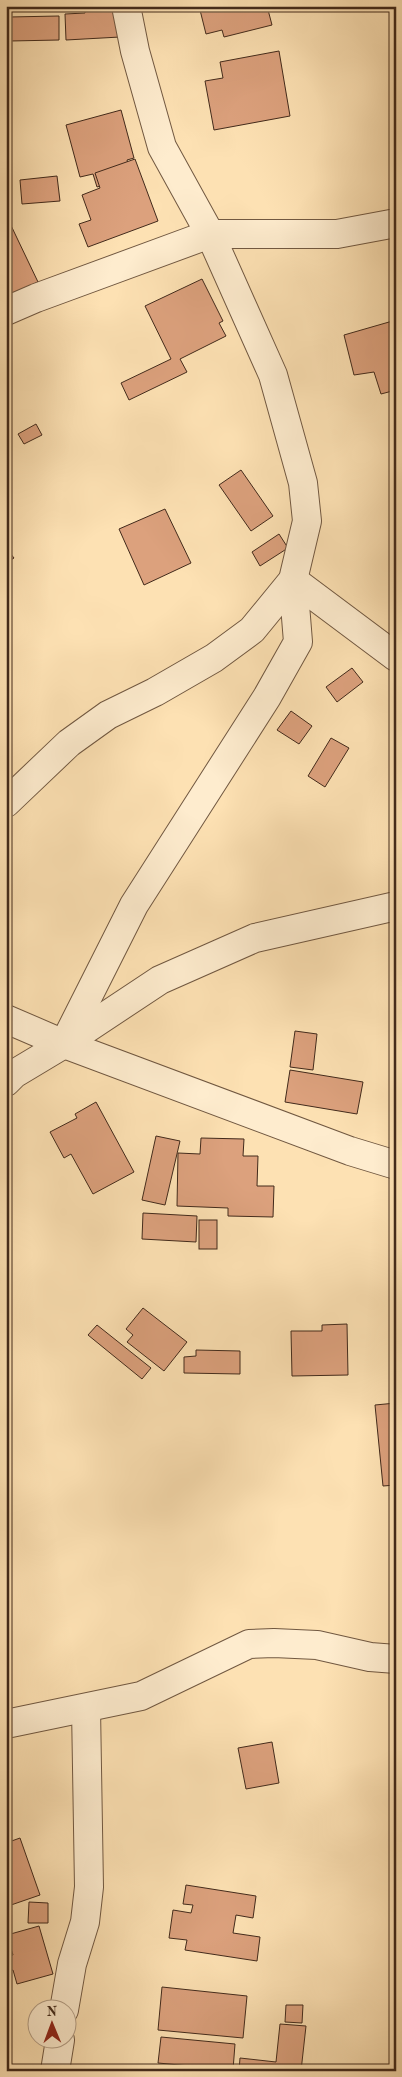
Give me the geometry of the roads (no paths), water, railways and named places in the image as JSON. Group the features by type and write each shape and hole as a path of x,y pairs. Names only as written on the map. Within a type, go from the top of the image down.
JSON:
{"street":[{"path":"64,1044 134,904 267,697 298,642 294,580 307,521 303,483 273,375 210,234 162,147 135,51 126,6"},
{"path":"6,311 36,298 210,234 337,234 396,223"},
{"path":"294,580 396,657"},
{"path":"6,803 69,743 108,715 155,692 214,658 252,630 294,580"},
{"path":"6,1082 14,1074 64,1044 160,980 255,938 396,906"},
{"path":"6,1019 64,1044 350,1151 396,1165"},
{"path":"6,1724 141,1696 249,1644 317,1645 370,1657 396,1659"},
{"path":"66,2000 72,1964 85,1922 89,1887 86,1708"},
{"path":"55,2071 58,2050"}]}
